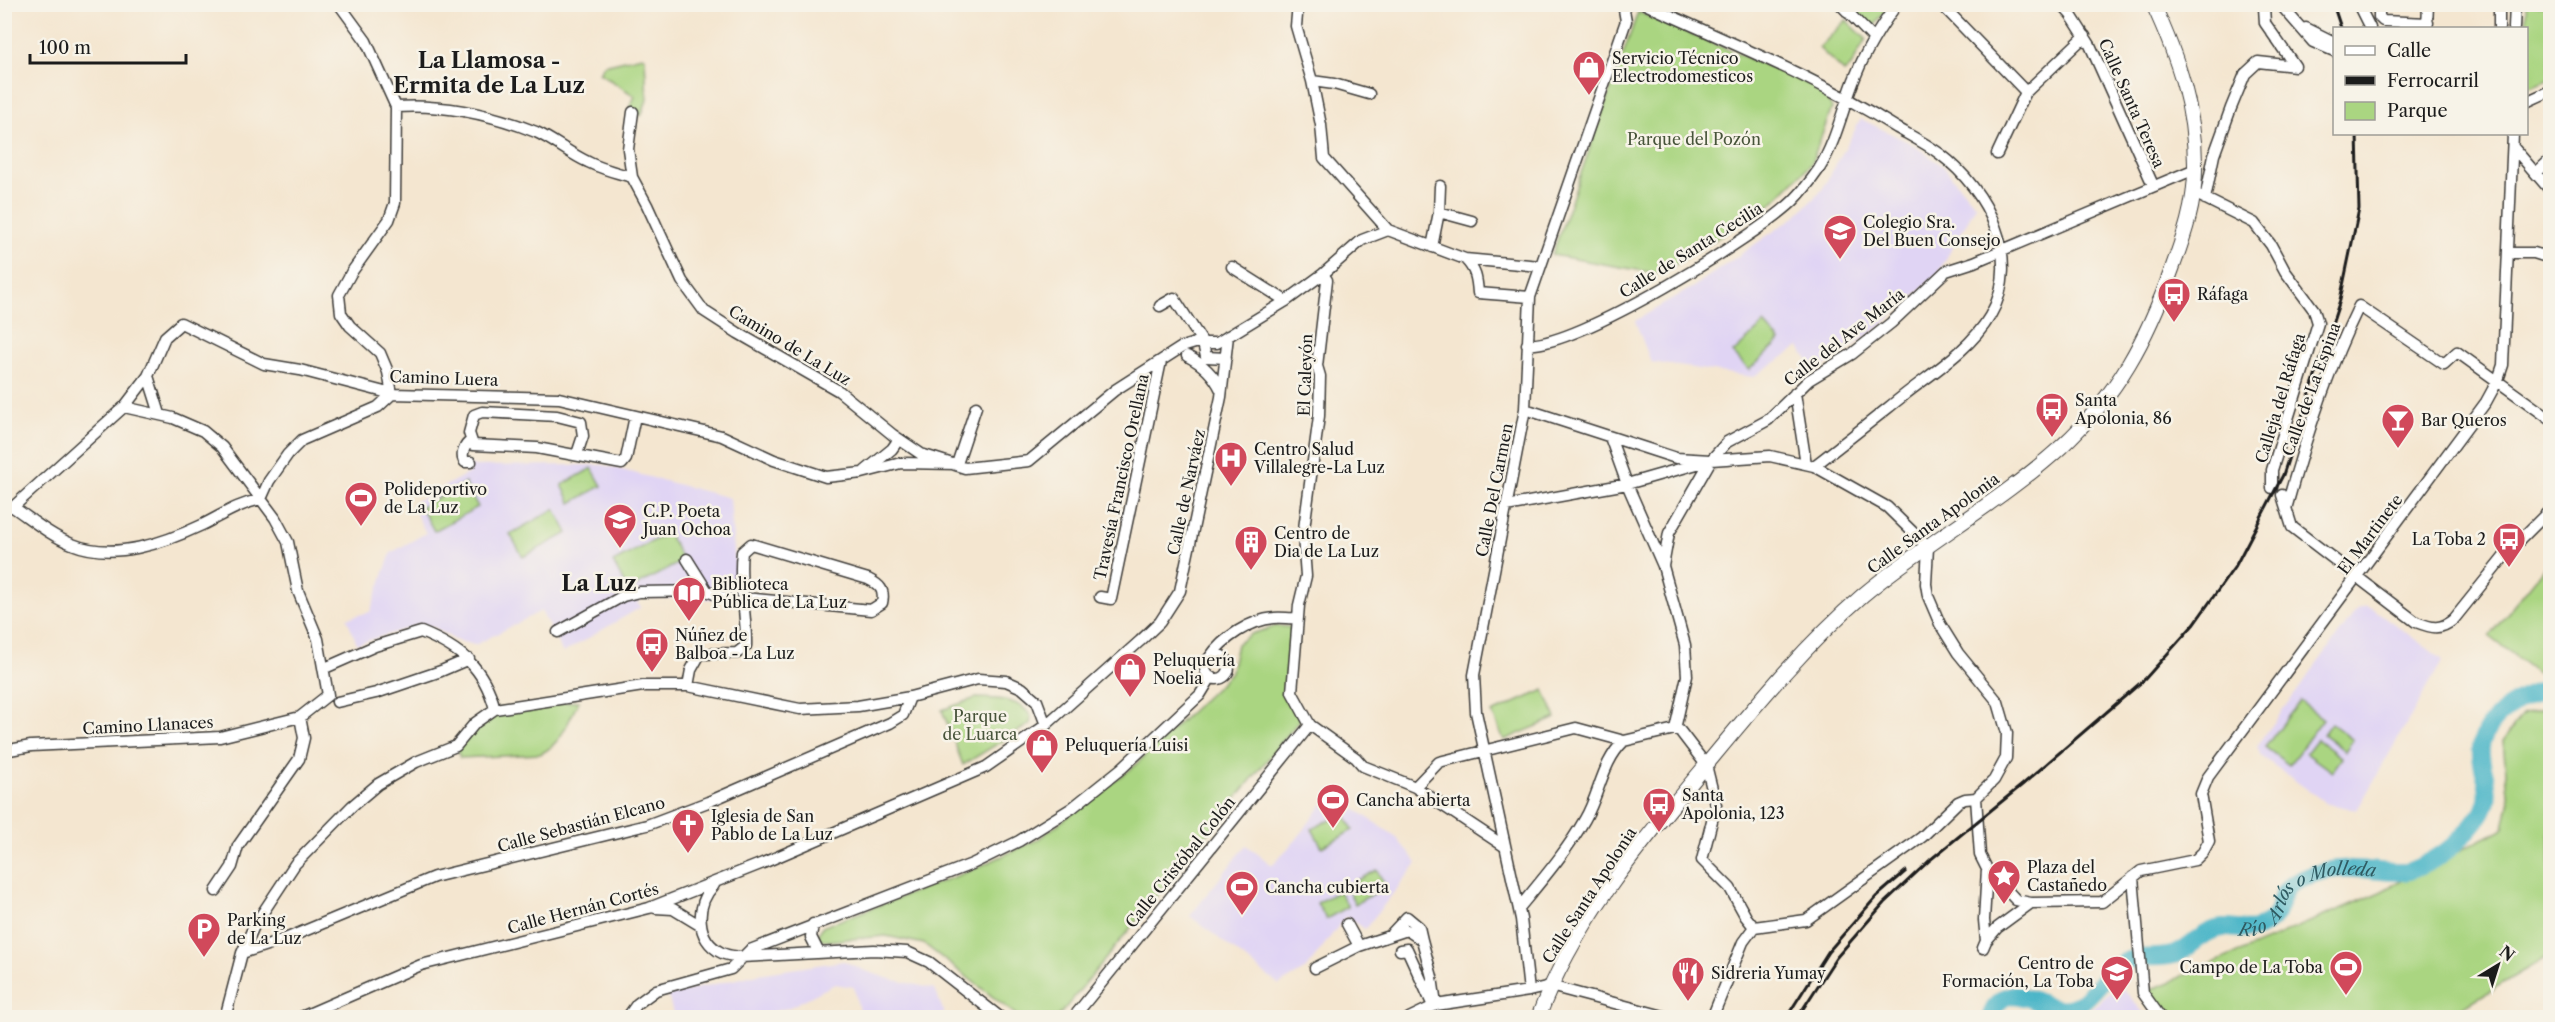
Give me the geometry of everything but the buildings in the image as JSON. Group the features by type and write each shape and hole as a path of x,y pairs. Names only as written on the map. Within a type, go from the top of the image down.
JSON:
{"main road":[{"name":"Calle Santa Apolonia","path":"1538,1017 1550,986 1568,951 1630,857 1810,645 1864,594 1997,498 2061,447 2097,412 2124,376 2162,299 2200,196 2187,95 2174,51 2153,4"}],"street":[{"path":"9,507 73,544 99,550 130,549 173,538 240,504 261,499 282,463 302,440 378,407 392,394 388,372 380,353 350,326 341,313 339,295 351,273 389,220 395,203 396,107 380,77 366,41 339,4"},
{"path":"1298,4 1296,26 1312,81 1321,125 1324,158 1388,230 1465,259 1540,266"},
{"name":"Calle Del Carmen","path":"1529,991 1519,908 1476,712 1474,675 1525,409 1530,297 1626,21 1623,4"},
{"path":"1645,4 1848,98 1940,154 1980,195 1991,214 2002,250 2003,278 1990,315 1974,338 1947,363 1810,465"},
{"path":"1840,4 1874,39"},
{"path":"1848,13 1857,4"},
{"name":"Calle de Santa Cecilia","path":"1527,344 1549,343 1590,328 1678,279 1760,227 1794,201 1819,168 1843,118 1856,75 1874,39 1897,4"},
{"path":"1941,4 2026,92"},
{"name":"Calle Santa Teresa","path":"2061,4 2085,36 2153,185"},
{"path":"2200,196 2245,74 2258,62 2295,66 2265,23 2264,8 2267,4"},
{"path":"2280,4 2313,42 2333,51"},
{"path":"2358,4 2370,27"},
{"path":"2379,4 2379,17 2383,21 2428,26 2428,4"},
{"path":"2499,4 2499,27"},
{"path":"2514,27 2515,4"},
{"path":"2296,21 2333,42"},
{"path":"1997,154 2026,92 2085,36"},
{"path":"1312,81 1334,84 1368,94"},
{"path":"2528,101 2550,91"},
{"path":"396,107 422,105 461,110 497,119 538,133 587,162 632,177"},
{"name":"Camino de La Luz","path":"633,112 628,149 632,177 682,282 704,311 839,391 921,454 965,468 1029,461 1115,390 1164,358 1182,347 1199,343 1217,343 1286,301 1323,274 1362,240 1388,230"},
{"name":"El Martinete","path":"1976,798 1980,855 1987,869 2016,900 2031,903 2102,902 2141,871 2195,860 2203,852 2209,841 2201,794 2208,777 2486,402 2498,380 2503,365 2513,135"},
{"path":"2513,147 2550,190"},
{"path":"2536,173 2550,160"},
{"name":"Calle del Ave María","path":"1506,506 1627,484 1711,460 1727,442 1768,420 1795,393 1891,323 1946,271 2196,169"},
{"path":"1431,247 1439,212 1440,186"},
{"name":"Calleja del Ráfaga","path":"2200,196 2254,224 2271,245 2285,271 2314,310 2318,323 2272,470 2272,488"},
{"path":"1439,212 1472,221"},
{"path":"2508,253 2534,253 2550,258"},
{"path":"1465,259 1473,267 1477,277 1478,293 1530,297"},
{"path":"1233,267 1253,282 1286,301"},
{"name":"El Caleyón","path":"1310,725 1292,692 1298,618 1305,576 1303,536 1319,416 1320,376 1317,366 1327,279 1323,274"},
{"path":"1160,306 1174,298 1206,357"},
{"name":"Calle de La Espina","path":"2286,509 2301,455 2326,382 2341,342 2359,306 2444,364 2457,352 2498,380"},
{"path":"1174,309 1199,343"},
{"name":"Camino Luera","path":"9,507 124,407 148,376 165,337 181,323 264,364 300,370 392,394 559,398 722,436 774,459 826,477 862,473 901,463 957,464"},
{"name":"Calle de Narváez","path":"1140,641 1160,622 1180,591 1221,390 1228,336"},
{"path":"1164,358 1187,356 1226,358"},
{"path":"1187,356 1198,361 1210,373 1221,390"},
{"name":"Travesía Francisco Orellana","path":"1106,598 1164,358"},
{"path":"148,376 160,414"},
{"path":"2498,380 2550,419"},
{"path":"1795,393 1810,465"},
{"path":"124,407 160,414 202,431 222,447 275,518 288,542 297,591 318,639 325,668 375,646 421,632 474,663 492,694 495,709"},
{"path":"957,464 976,407"},
{"path":"1525,409 1676,458 1711,460 1770,456 1810,465 1887,507 1928,547 1927,590 1940,624 1958,653 1998,702 2007,733 2006,758 1994,780 1976,798 1958,802 1922,837 1806,921 1755,927 1743,942 1712,1017"},
{"path":"577,454 583,436 581,422 557,416 482,412 474,414 469,434 473,445 537,448 622,464 626,459 635,416"},
{"path":"1610,437 1627,484 1663,566 1685,645 1687,676 1675,729"},
{"path":"862,473 892,449 899,439"},
{"path":"471,441 467,444 463,455 465,462 471,462"},
{"path":"1663,566 1669,533 1711,460"},
{"path":"2282,495 2292,527 2416,622 2434,629 2445,626 2507,553 2550,510"},
{"path":"558,632 623,596 639,592 707,591 744,602 871,610 882,603 884,595 879,584 751,544 742,552 740,572 744,602 746,646 736,653 700,654 691,670 688,686"},
{"path":"687,559 707,591"},
{"path":"1223,656 1227,662 1227,672 1219,679 1211,677 1205,664 1216,648 1229,638 1247,627 1274,618 1298,618"},
{"path":"1223,656 1229,638"},
{"name":"Calle Hernán Cortés","path":"299,1017 421,966 650,908 716,883 986,767 1046,724 1140,641"},
{"path":"1210,657 1223,656"},
{"path":"337,702 376,693 441,671 469,658"},
{"name":"Camino Llanaces","path":"4,751 31,746 220,737 300,717 328,695 325,668"},
{"path":"627,1017 637,1004 666,985 730,969 750,950 972,864 1039,829 1072,808 1122,768 1200,695 1211,677"},
{"path":"225,1017 242,953 254,926 295,864 352,806 378,784 416,762 456,747 475,723 495,709 644,686 688,686 800,709 858,706 978,679 1006,681 1022,688 1037,701 1064,708"},
{"name":"Calle Sebastián Elcano","path":"242,953 295,935 434,877 647,825 891,723 903,715 910,696"},
{"path":"1037,701 1046,724"},
{"path":"216,891 232,867 238,846 300,759 304,738 300,717"},
{"path":"1310,725 1356,758 1363,766 1415,787 1504,846"},
{"name":"Calle Cristóbal Colón","path":"1073,1017 1310,725"},
{"path":"1415,787 1439,762 1576,728 1624,741 1675,729 1680,731 1706,765 1716,805 1702,860 1730,888 1746,917 1755,927"},
{"path":"1519,908 1547,874 1586,818 1612,752 1624,741"},
{"path":"1987,869 1984,945 1997,928 2031,903"},
{"path":"2133,877 2143,993 2161,1017"},
{"path":"716,883 703,899 700,926 706,940 724,954 741,957 891,950 916,955 929,962 1001,1017"},
{"path":"650,908 673,909 700,926"},
{"path":"813,924 811,937 819,953"},
{"path":"1347,924 1359,946"},
{"path":"1315,968 1359,946 1407,930 1422,940 1432,977 1435,1006"},
{"path":"1400,951 1407,949 1435,1006"},
{"path":"1409,1017 1435,1006 1550,986 1671,1017"}],"shaded area":[{"name":"Colegio Sra. Del Buen Consejo","path":"1861,119 1912,144 1943,166 1976,206 1938,273 1880,327 1816,371 1799,347 1753,377 1651,362 1635,321 1693,287 1796,216 1822,190"},
{"name":"C.P. Poeta Juan Ochoa","path":"603,465 730,498 738,603 719,599 642,598 637,603 641,607 563,653 541,611 475,645 455,640 434,627 421,624 357,644 347,618 370,612 391,553 426,533 411,504 469,473 467,466"},
{"path":"2366,606 2374,609 2443,660 2357,810 2326,803 2261,756 2257,746 2355,612"},
{"path":"1331,793 1395,836 1417,863 1365,929 1346,916 1306,969 1279,985 1190,916 1246,845 1272,865 1296,840"},
{"path":"844,961 890,979 935,989 944,1013 935,1018 860,1017 854,987 835,984 788,1008 752,1017 674,1017 668,995 758,974"},
{"name":"Centro de Formación, La Toba","path":"2120,985 2147,1017 2080,1017"}],"green space":[{"path":"1866,5 1889,5 1870,31 1856,16"},
{"path":"2526,5 2550,5 2550,79 2531,87 2528,85"},
{"name":"Parque del Pozón","path":"1638,12 1822,89 1832,108 1811,164 1770,205 1660,274 1552,255"},
{"path":"1846,20 1866,39 1851,66 1844,72 1819,48"},
{"path":"642,56 645,58 647,100 641,116 628,111 635,96 599,73 604,65"},
{"path":"1764,324 1780,341 1749,370 1733,353"},
{"path":"592,468 602,486 571,503 562,485"},
{"path":"465,483 478,507 434,531 421,507"},
{"path":"555,509 568,533 523,557 510,534"},
{"path":"668,533 683,561 628,590 613,562"},
{"path":"2550,561 2550,671 2537,673 2489,636"},
{"path":"1277,626 1291,627 1294,632 1286,680 1289,697 1300,715 1299,721 1058,1017 1019,1017 924,944 886,936 827,941 820,939 818,935 822,927 972,870 1037,840 1131,769 1221,683 1231,672 1237,644 1251,634"},
{"path":"1544,690 1556,718 1504,740 1492,713"},
{"name":"Parque de Luarca","path":"976,698 999,699 1015,703 1027,711 1031,717 1030,724 963,765 942,710"},
{"path":"579,701 559,738 548,750 540,754 460,758 456,747 495,709"},
{"path":"2300,701 2323,719 2289,765 2265,747"},
{"path":"2550,706 2550,955 2446,1017 2161,1017 2143,993 2380,892 2504,828 2509,804 2503,741 2522,715"},
{"path":"2331,723 2353,740 2345,751 2323,734"},
{"path":"2317,739 2342,758 2332,772 2306,753"},
{"name":"Cancha abierta","path":"1344,812 1353,830 1322,847 1312,829"},
{"path":"1377,870 1386,887 1355,904 1346,886"},
{"path":"1339,891 1348,907 1326,919 1317,903"}],"waterway":[{"name":"Río Arlós o Molleda","path":"1990,1018 1998,1003 2007,997 2017,995 2051,1007 2075,1006 2082,1002 2113,970 2127,961 2174,955 2216,929 2259,928 2273,918 2282,897 2290,886 2314,874 2338,869 2406,872 2430,862 2460,839 2485,807 2488,789 2481,747 2490,726 2507,708 2518,701 2550,689"}],"railway":[{"path":"2333,4 2341,27"},
{"path":"1797,1018 1836,958 1884,903 1930,860 2022,785 2145,679 2194,624 2236,565 2283,475 2340,300 2359,209 2357,135"},
{"path":"1786,1018 1828,952 1876,897 1906,871"}],"place":[{"name":"Servicio Técnico Electrodomesticos","path":"1589,96"},
{"name":"Colegio Sra. Del Buen Consejo","path":"1840,260"},
{"name":"Ráfaga","path":"2174,323"},
{"name":"Santa Apolonia, 86","path":"2052,438"},
{"name":"Bar Queros","path":"2398,449"},
{"name":"Centro Salud Villalegre-La Luz","path":"1231,487"},
{"name":"Polideportivo de La Luz","path":"361,527"},
{"name":"C.P. Poeta Juan Ochoa","path":"620,549"},
{"name":"La Toba 2","path":"2509,568"},
{"name":"Centro de Dia de La Luz","path":"1251,571"},
{"name":"Biblioteca Pública de La Luz","path":"689,622"},
{"name":"Núñez de Balboa - La Luz","path":"652,673"},
{"name":"Peluquería Noelia","path":"1130,698"},
{"name":"Peluquería Luisi","path":"1042,774"},
{"name":"Cancha abierta","path":"1333,829"},
{"name":"Santa Apolonia, 123","path":"1659,833"},
{"name":"Iglesia de San Pablo de La Luz","path":"688,854"},
{"name":"Plaza del Castañedo","path":"2004,905"},
{"name":"Cancha cubierta","path":"1242,916"},
{"name":"Parking de La Luz","path":"204,958"},
{"name":"Campo de La Toba","path":"2346,996"},
{"name":"Centro de Formación, La Toba","path":"2117,1001"},
{"name":"Sidreria Yumay","path":"1688,1002"}],"district":[{"name":"La Llamosa - Ermita de La Luz","path":"489,72"},
{"name":"La Luz","path":"599,583"}]}
